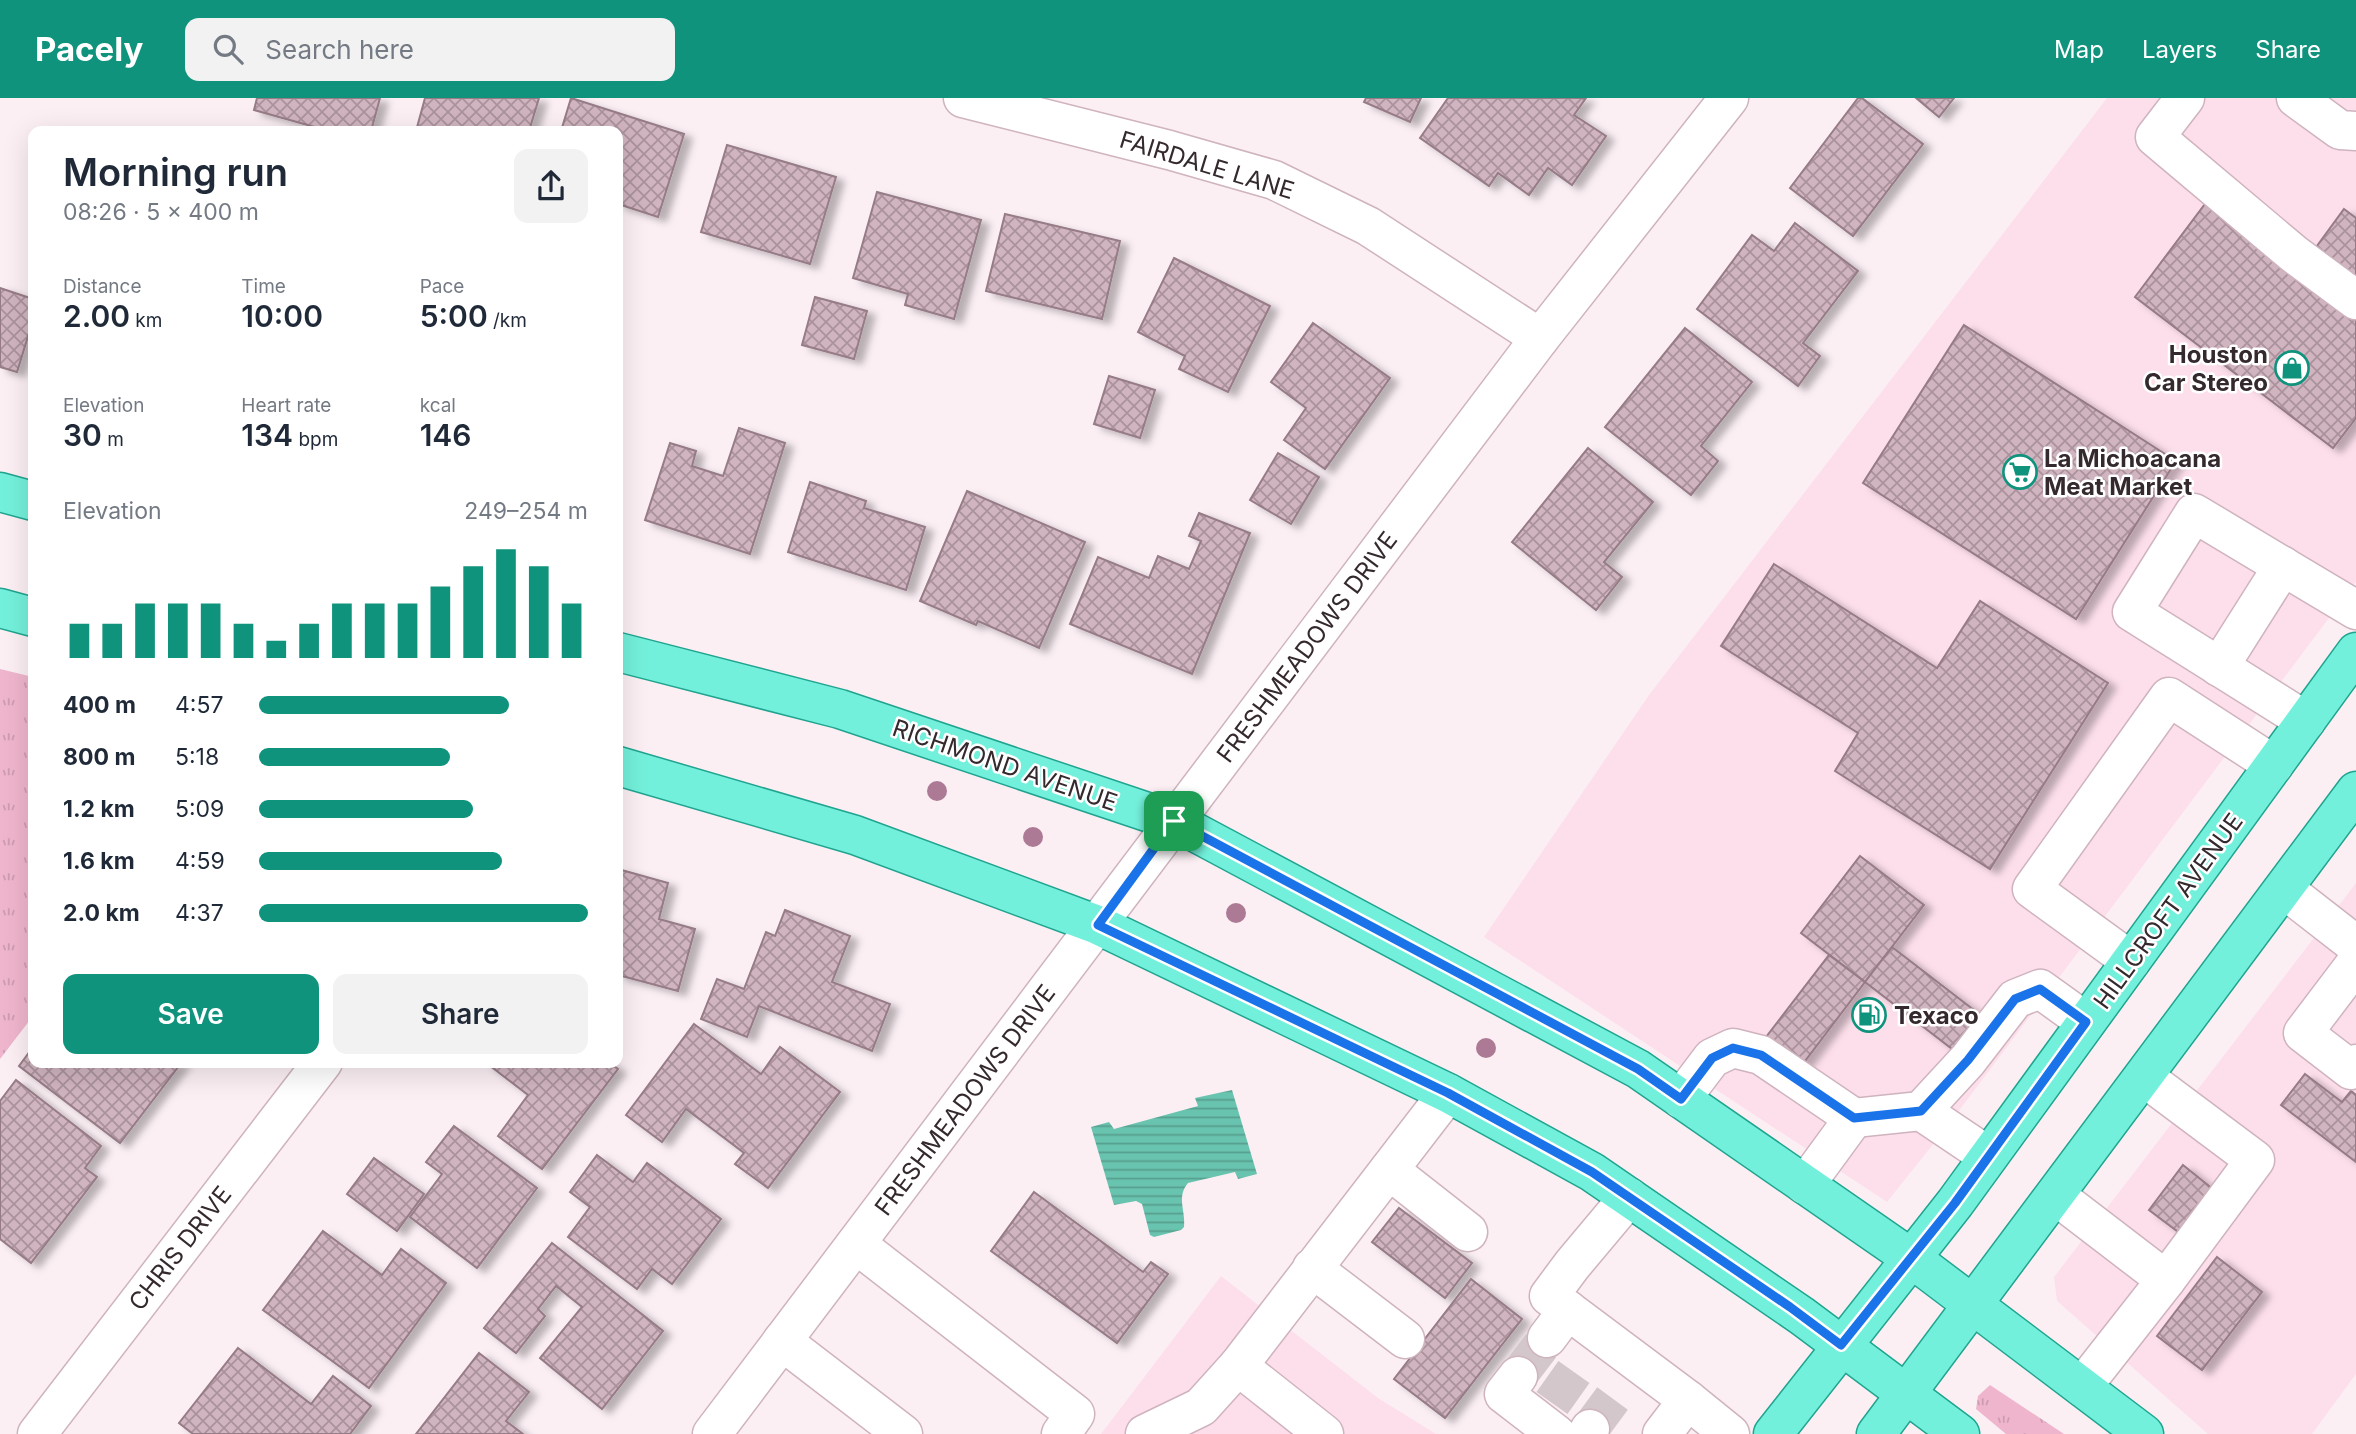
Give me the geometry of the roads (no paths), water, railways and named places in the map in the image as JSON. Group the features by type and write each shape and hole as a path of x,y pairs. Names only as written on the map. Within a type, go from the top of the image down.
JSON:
{"main road":[{"path":"0,492 28,500"},
{"path":"0,608 28,616"},
{"name":"RICHMOND AVENUE","path":"623,653 839,709 1174,821 1638,1069 1911,1258 2144,1434"},
{"name":"HILLCROFT AVENUE","path":"1773,1434 1988,1156 2355,656"},
{"path":"623,767 855,835 1098,925 1448,1093 1592,1172 1790,1307 1960,1434"},
{"path":"1876,1434 2356,791"}],"street":[{"name":"FAIRDALE LANE","path":"963,98 1169,150 1274,180 1368,226 1540,338"},
{"name":"FRESHMEADOWS DRIVE","path":"712,1434 1540,338 1729,98"},
{"path":"2185,98 2155,137 2294,254 2356,300"},
{"path":"2296,98 2340,131 2356,131"},
{"path":"2306,722 2132,612 2194,513 2356,610"},
{"path":"2219,667 2283,566"},
{"path":"2131,961 2032,889 2169,697 2274,765"},
{"path":"2284,889 2356,945"},
{"path":"2356,963 2303,1033 2351,1070 2356,1064"},
{"path":"1921,1111 1968,1060 2015,999 2040,989 2086,1022"},
{"path":"1681,1099 1712,1058 1733,1048 1761,1055 1854,1118 1921,1111 1988,1156"},
{"name":"CHRIS DRIVE","path":"37,1434 318,1068"},
{"path":"2082,1387 2255,1160 2144,1077"},
{"path":"1145,1434 1201,1407 1238,1366 1448,1093"},
{"path":"1805,1185 1854,1118"},
{"path":"1388,1170 1468,1232"},
{"path":"2055,1195 2166,1280"},
{"path":"1629,1197 1549,1296 1557,1324 1628,1378 1688,1400 1730,1434"},
{"path":"856,1244 1075,1415 1060,1434"},
{"path":"1312,1268 1405,1339"},
{"path":"782,1341 904,1434"},
{"path":"1238,1366 1324,1434"},
{"path":"1518,1376 1504,1394 1564,1424"},
{"path":"1662,1434 1688,1400"}],"tunnel":[{"path":"1518,1376 1547,1338"},
{"path":"1552,1403 1581,1362"},
{"path":"1590,1429 1618,1391"}],"place":[{"name":"Houston Car Stereo","path":"2292,368"},
{"name":"La Michoacana Meat Market","path":"2020,472"},
{"name":"Texaco","path":"1869,1015"}]}
